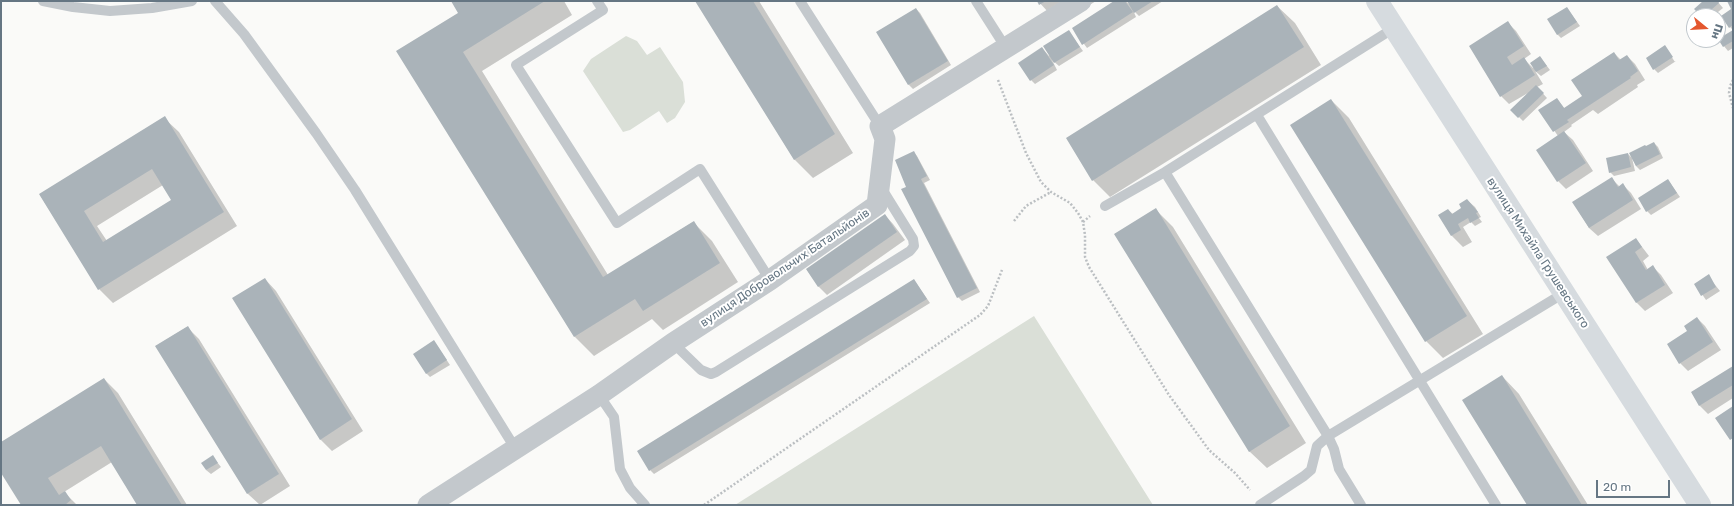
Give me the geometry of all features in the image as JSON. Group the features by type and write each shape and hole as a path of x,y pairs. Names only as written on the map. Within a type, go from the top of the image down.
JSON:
{"main road":[{"name":"вулиця Михайла Грушевського","path":"1378,1 1700,505"}],"street":[{"path":"880,126 1081,1"},
{"name":"вулиця Добровольчих Батальйонів","path":"428,505 599,395 673,343 770,280 877,206 885,139 880,126"}],"lane":[{"path":"44,1 73,7 110,11 152,8 192,1"},
{"path":"216,1 244,34 316,133 350,184 515,448"},
{"path":"597,1 603,10 516,65 616,223 700,170 770,280"},
{"path":"800,1 880,126"},
{"path":"976,1 998,53"},
{"path":"1105,206 1165,172 1394,28"},
{"path":"1256,115 1496,505"},
{"path":"1165,172 1328,436 1334,449 1339,469 1361,505"},
{"path":"673,343 701,370 711,374 910,251 914,246 913,239 880,187"},
{"path":"1260,505 1311,470 1317,446 1328,436 1564,294"},
{"path":"599,395 614,417 620,470 630,488 645,505"}],"path":[{"path":"998,53 1026,152 1041,182 1051,192 1070,203 1083,222 1085,235 1085,257 1089,268 1168,395 1209,450 1240,478 1260,505"},
{"path":"1733,80 1729,93 1733,108"},
{"path":"1014,220 1026,206 1051,192"},
{"path":"704,505 980,315 988,306 1002,270"}],"shaded area":[{"path":"626,36 637,41 647,55 660,47 683,82 685,102 675,118 667,123 659,111 630,130 623,132 583,71 591,59"},
{"path":"1034,316 1153,505 735,505"}],"building":[{"path":"451,1 545,1 463,52 603,277 694,221 720,263 643,311 635,299 574,337 396,51 458,13"},
{"path":"695,1 753,1 835,134 794,160"},
{"path":"1037,1 1046,1 1039,5"},
{"path":"1114,1 1125,1 1133,12 1082,45 1072,28"},
{"path":"1127,1 1153,1 1134,13"},
{"path":"1703,1 1718,1 1719,3 1713,8 1695,8"},
{"path":"1727,1 1733,1 1733,25 1729,28 1726,24 1726,12 1731,9"},
{"path":"1277,5 1304,47 1092,181 1066,138"},
{"path":"1567,7 1577,22 1557,35 1547,19"},
{"path":"916,8 948,61 908,85 876,32"},
{"path":"1508,21 1524,46 1507,57 1512,65 1524,57 1535,75 1500,97 1469,46"},
{"path":"1069,30 1080,47 1054,63 1043,46"},
{"path":"1733,30 1733,41 1726,45 1726,34"},
{"path":"1665,45 1673,57 1653,70 1646,58"},
{"path":"1042,47 1054,65 1030,81 1018,63"},
{"path":"1614,52 1619,60 1627,55 1638,71 1630,77 1631,78 1567,120 1569,122 1553,132 1538,110 1557,98 1564,108 1582,96 1571,80"},
{"path":"1540,56 1547,66 1536,72 1530,63"},
{"path":"1536,85 1544,93 1518,118 1510,110"},
{"path":"1331,99 1467,316 1425,342 1290,125"},
{"path":"165,116 224,212 98,290 39,194","holes":["152,169 171,200 103,242 84,211"]},
{"path":"1564,131 1586,163 1557,182 1536,150"},
{"path":"1654,142 1660,154 1636,166 1629,153"},
{"path":"914,151 927,176 921,179 977,288 957,298 901,189 906,187 895,160"},
{"path":"1628,153 1631,167 1609,173 1606,158"},
{"path":"1612,177 1618,187 1623,183 1633,200 1589,228 1572,202"},
{"path":"1668,179 1677,193 1646,212 1638,198"},
{"path":"1467,199 1478,212 1476,213 1479,218 1470,223 1468,218 1458,224 1461,230 1451,236 1438,215 1448,209 1452,214 1461,208 1459,204"},
{"path":"1156,208 1290,426 1249,452 1114,234"},
{"path":"885,214 897,232 818,287 806,269"},
{"path":"1636,238 1642,247 1635,252 1646,270 1653,265 1665,285 1636,303 1606,257"},
{"path":"1709,274 1716,287 1701,296 1694,284"},
{"path":"265,278 352,419 320,440 232,298"},
{"path":"914,279 927,299 649,471 637,451"},
{"path":"1697,317 1713,342 1679,364 1667,344 1687,331 1684,326"},
{"path":"188,326 279,474 247,494 155,346"},
{"path":"434,340 447,360 426,374 413,354"},
{"path":"1733,366 1733,385 1699,406 1691,392"},
{"path":"1502,375 1582,505 1527,505 1462,400"},
{"path":"104,378 182,505 137,505 101,446 48,478 59,495 65,491 71,500 65,505 21,505 1,473 1,442"},
{"path":"1733,406 1733,438 1730,440 1715,418"},
{"path":"213,455 218,463 206,470 201,463"}]}
